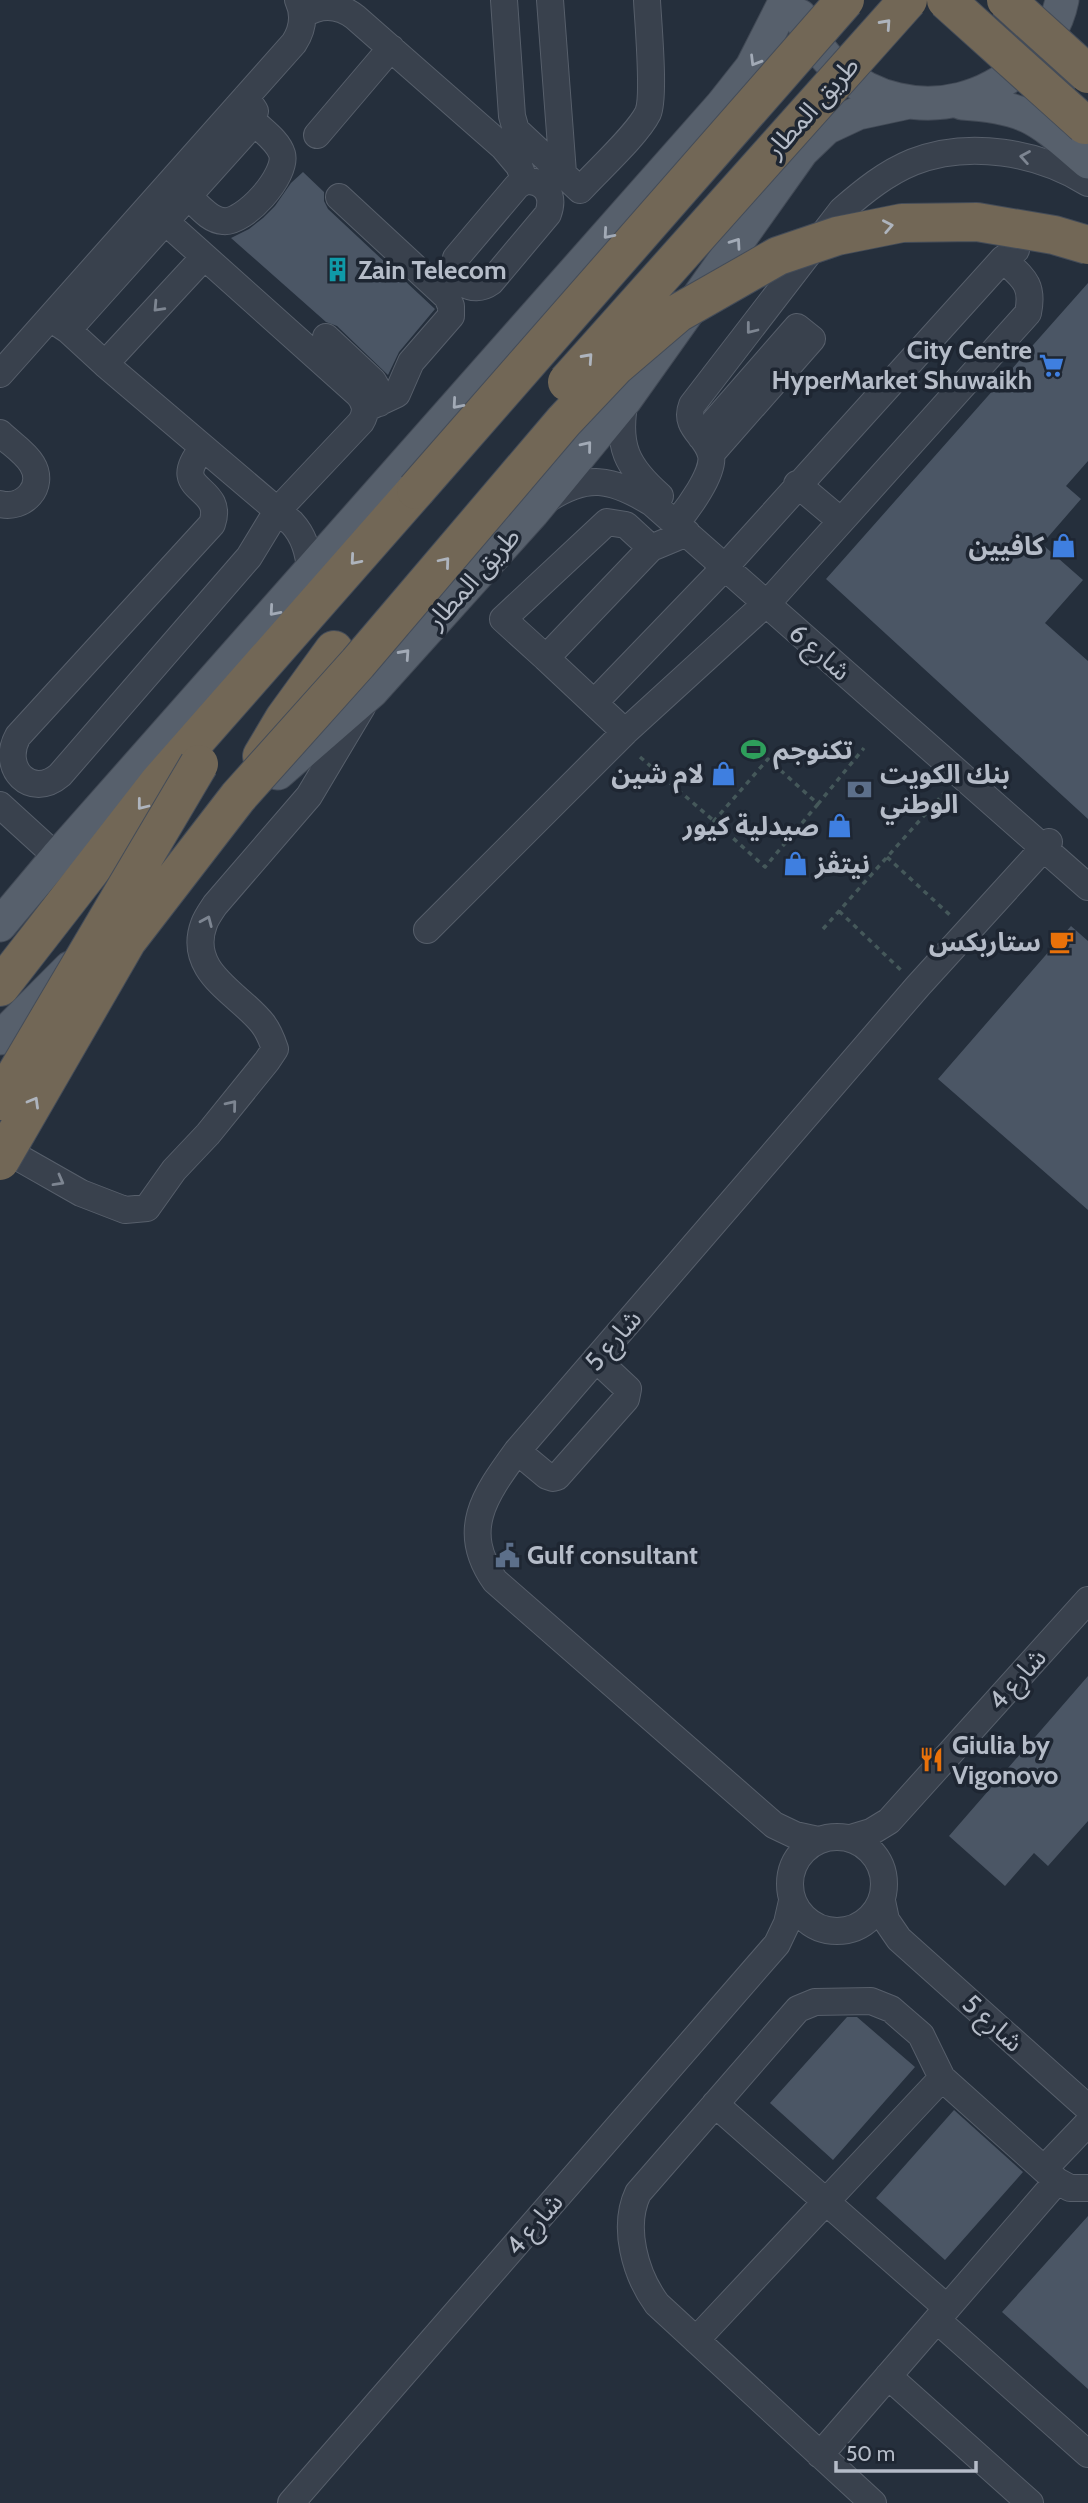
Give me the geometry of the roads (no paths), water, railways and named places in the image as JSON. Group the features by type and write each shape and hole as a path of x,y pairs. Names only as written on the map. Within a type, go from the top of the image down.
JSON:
{"highway":[{"name":"طريق المطار","path":"299,624 845,0"},
{"name":"طريق المطار","path":"238,797 284,719 334,650 473,488 908,0"},
{"path":"946,0 1088,128"},
{"path":"1006,0 1088,74"},
{"path":"0,1161 127,941 238,797 358,663 564,421 616,366 678,313 778,256 837,236 902,223 977,222 1054,235 1088,244"},
{"path":"0,1101 200,764 299,624"},
{"path":"0,986 160,781 299,624"}],"main road":[{"path":"0,925 57,857 722,105 752,66 786,0"},
{"path":"795,0 806,29 832,64 868,90 909,102 996,105 1024,113 1051,129 1088,162"},
{"path":"953,102 995,87 1031,60 1048,35 1062,0"},
{"path":"1069,0 1080,41 1088,52"},
{"name":"طريق المطار","path":"0,1038 157,879 372,691 533,512 625,400 802,150 826,128 858,113 909,102"}],"street":[{"path":"504,0 512,116 516,130 580,190 641,124 649,110 651,93 647,0"},
{"path":"550,0 563,173"},
{"path":"158,214 189,197 250,110 303,26 300,8 338,8 355,17 503,147 519,166 525,181"},
{"path":"317,135 391,48"},
{"path":"189,197 214,219 233,221 244,215 278,177 283,166 282,154 250,110"},
{"path":"0,374 59,324 250,110"},
{"path":"546,658 651,548 682,524 709,472 706,446 690,419 692,405 842,210 886,176 914,162 942,154 977,151 1037,159 1068,170 1088,183"},
{"path":"340,197 447,297 451,306 448,320 411,362 397,394 372,406"},
{"path":"158,214 372,406"},
{"path":"594,703 728,563 1003,259 1027,241 1055,226 1075,227 1088,238"},
{"path":"105,365 204,257"},
{"path":"426,930 625,732 769,600 1028,313 1031,299 1028,285 1003,259"},
{"path":"59,324 204,459 278,510 298,530 306,545 310,571"},
{"path":"204,459 193,460 189,474 193,483 212,502 215,513 212,524 18,736 11,751 13,767 17,774 31,783 47,783 60,775 249,558 278,510 361,422 372,406 379,395 373,381 326,337"},
{"name":"شارع 6","path":"625,400 622,426 631,466 682,524"},
{"path":"0,433 30,461 36,478 35,487 25,501 8,506 0,504"},
{"name":"شارع 6","path":"533,512 556,494 596,481 628,489 652,503 682,524 728,563 961,774 1088,877"},
{"path":"797,484 841,521"},
{"path":"278,510 340,537"},
{"path":"625,732 503,619 607,522 626,525 651,548"},
{"name":"شارع 6","path":"769,600 1047,845 1088,887"},
{"path":"0,1147 80,1193 125,1210 147,1208 174,1170 208,1134 275,1049 270,1034 261,1022 210,973 201,950 203,925 215,905 309,796 372,691"},
{"path":"3,814 57,857"},
{"name":"شارع 5","path":"818,1840 795,1835 774,1825 491,1575 481,1555 478,1520 489,1491 517,1451 918,986 1047,845"},
{"path":"517,1451 547,1476 557,1477 626,1399 629,1392 625,1386 596,1359"},
{"name":"شارع 4","path":"851,1838 871,1832 889,1821 1088,1600"},
{"name":"شارع 4","path":"881,1865 882,1842 889,1821"},
{"name":"شارع 5","path":"774,1825 785,1845 791,1868"},
{"path":"834,1836 851,1838 869,1848 881,1865 884,1883 882,1901 871,1918 854,1929 836,1932 818,1928 802,1917 792,1901 789,1884 791,1868 802,1851 818,1840 834,1836"},
{"name":"شارع 4","path":"291,2503 777,1944 787,1923 792,1901"},
{"name":"شارع 5","path":"882,1901 886,1920 899,1938 1088,2108"},
{"name":"شارع 4","path":"777,1944 796,1934 818,1928"},
{"name":"شارع 5","path":"854,1929 876,1930 899,1938"},
{"path":"873,2503 665,2312 644,2283 634,2248 631,2213 633,2203 644,2184 794,2014 815,2002 871,2001 884,2005 921,2035 942,2078 1051,2175 1070,2188 1088,2188"},
{"path":"696,2340 942,2078"},
{"path":"715,2104 826,2202 1088,2454"},
{"path":"820,2455 942,2314 1051,2175 1088,2123"},
{"path":"888,2376 1030,2503"}],"place":[{"name":"Zain Telecom","path":"338,270"},
{"name":"City Centre HyperMarket Shuwaikh","path":"1052,365"},
{"name":"كافيين","path":"1064,546"},
{"name":"تكنوجم","path":"753,750"},
{"name":"لام شين","path":"724,774"},
{"name":"بنك الكويت الوطني","path":"860,789"},
{"name":"صيدلية كيور","path":"839,826"},
{"name":"نيتڤز","path":"795,864"},
{"name":"ستاربكس","path":"1061,942"},
{"name":"Gulf consultant","path":"507,1555"},
{"name":"Giulia by Vigonovo","path":"932,1760"}]}
